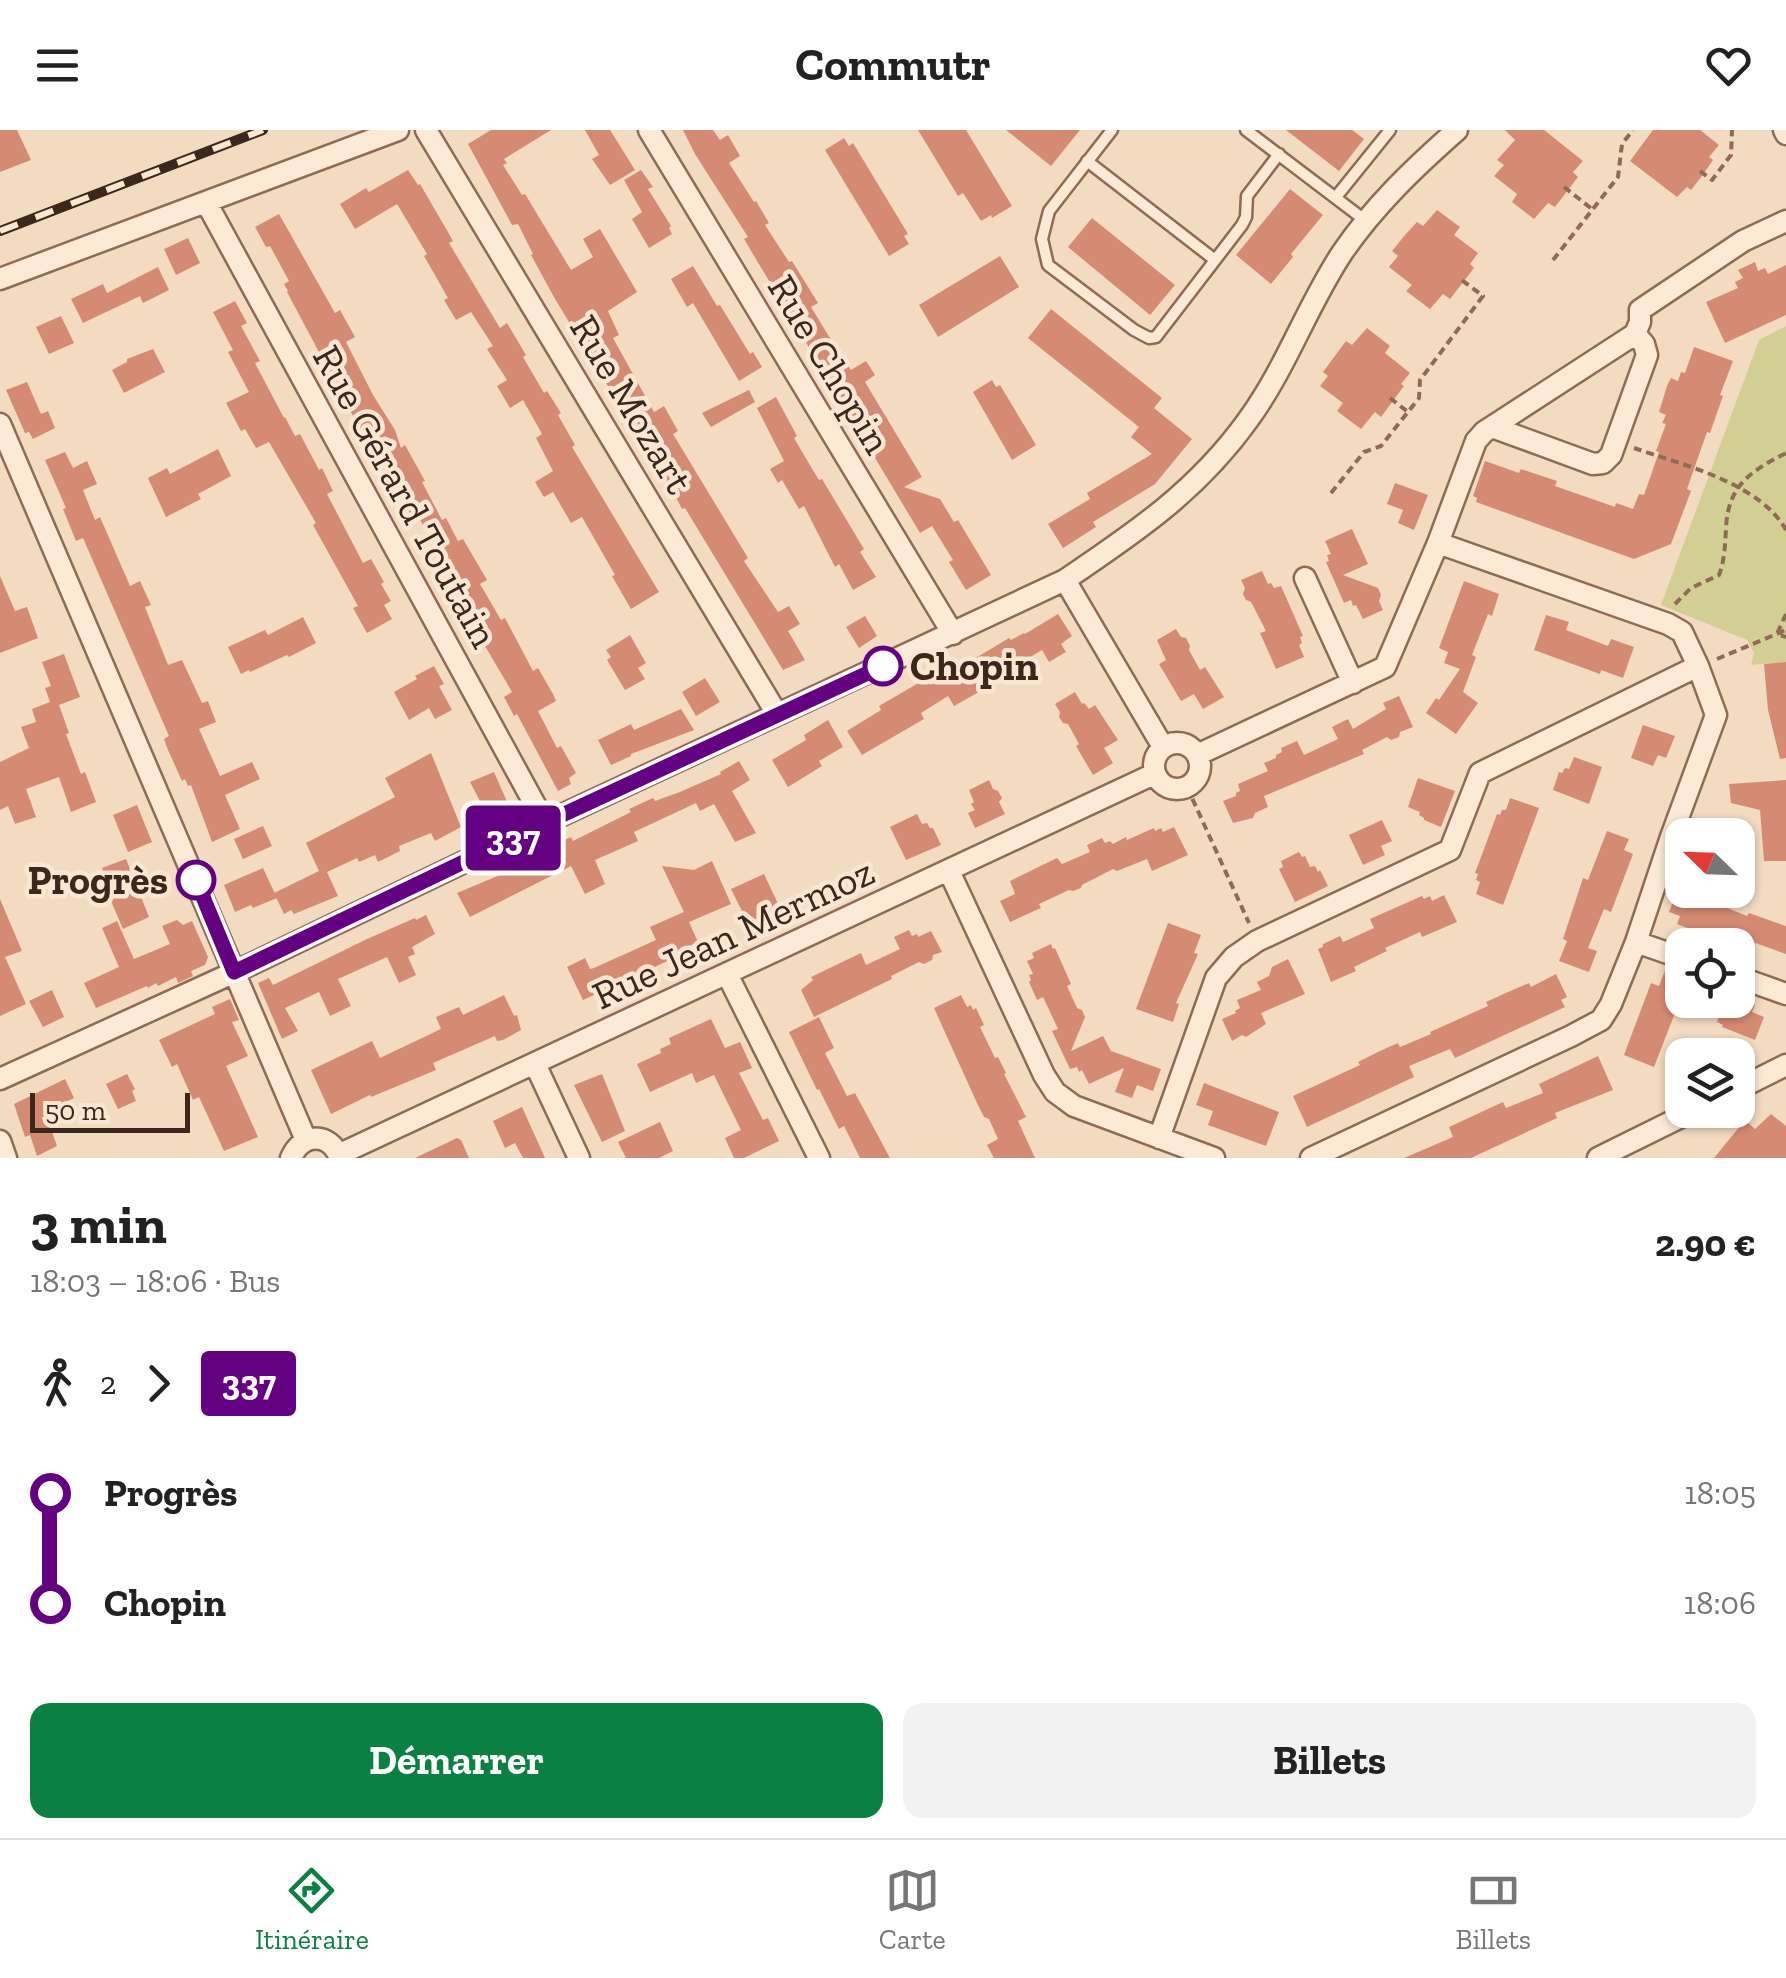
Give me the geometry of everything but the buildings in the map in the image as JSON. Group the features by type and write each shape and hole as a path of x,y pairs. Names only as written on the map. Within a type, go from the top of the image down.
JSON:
{"street":[{"path":"0,280 398,130"},
{"name":"Rue Mozart","path":"426,130 778,714"},
{"name":"Rue Chopin","path":"648,130 953,634"},
{"path":"0,1079 1064,580 1182,496 1216,460 1269,389 1343,252 1411,171 1457,130"},
{"name":"Rue Gérard Toutain","path":"206,202 545,823"},
{"path":"1198,755 1385,667 1476,441 1635,334 1640,310 1743,241 1786,221"},
{"path":"1492,427 1593,464 1603,464 1616,442 1647,355 1635,334"},
{"path":"0,424 306,1140"},
{"path":"1311,1158 1600,1020 1619,987 1716,715 1682,632 1438,543"},
{"path":"1305,578 1354,684"},
{"path":"1064,580 1163,747"},
{"path":"1160,1138 1216,978 1234,957 1257,941 1450,850 1480,773 1698,666"},
{"path":"1182,743 1198,755 1199,773 1187,787 1168,788 1154,774 1153,762 1169,744 1182,743"},
{"name":"Rue Jean Mermoz","path":"340,1156 1154,774"},
{"path":"949,871 1054,1092 1074,1106 1160,1138 1185,1153 1214,1158"},
{"path":"1636,942 1665,952"},
{"path":"727,974 820,1158"},
{"path":"1755,983 1786,994"},
{"path":"534,1064 579,1158"},
{"path":"1755,1080 1786,1065"},
{"path":"1598,1158 1665,1124"},
{"path":"291,1158 306,1140 319,1138 332,1144 340,1156"},
{"path":"0,1141 6,1158"}],"lane":[{"path":"1112,130 1049,210 1042,239 1048,265 1150,338 1156,337 1246,217 1246,196 1279,154"},
{"path":"1246,130 1367,221"},
{"path":"1336,197 1390,130"},
{"path":"1088,161 1215,260"}],"path":[{"path":"1553,260 1618,177 1622,144 1633,130"},
{"path":"1700,170 1712,180 1731,155 1732,130"},
{"path":"1564,187 1593,210"},
{"path":"1331,493 1364,452 1381,446 1419,398 1420,380 1483,296 1459,278"},
{"path":"1390,398 1408,412"},
{"path":"1616,442 1707,474 1762,500 1786,530"},
{"path":"1666,624 1680,596 1719,574 1725,554 1727,510 1736,488 1753,472 1786,452"},
{"path":"1778,634 1786,614"},
{"path":"1698,666 1786,633"},
{"path":"1187,787 1257,941"}],"shaded area":[{"path":"1786,326 1786,662 1751,665 1754,653 1747,640 1661,605 1759,340"}],"railway":[{"path":"0,231 263,130"}],"bus line":[{"name":"337","path":"196,880 234,972 883,666"}],"place":[{"name":"Chopin","path":"883,666"},
{"name":"Progrès","path":"196,880"}]}
